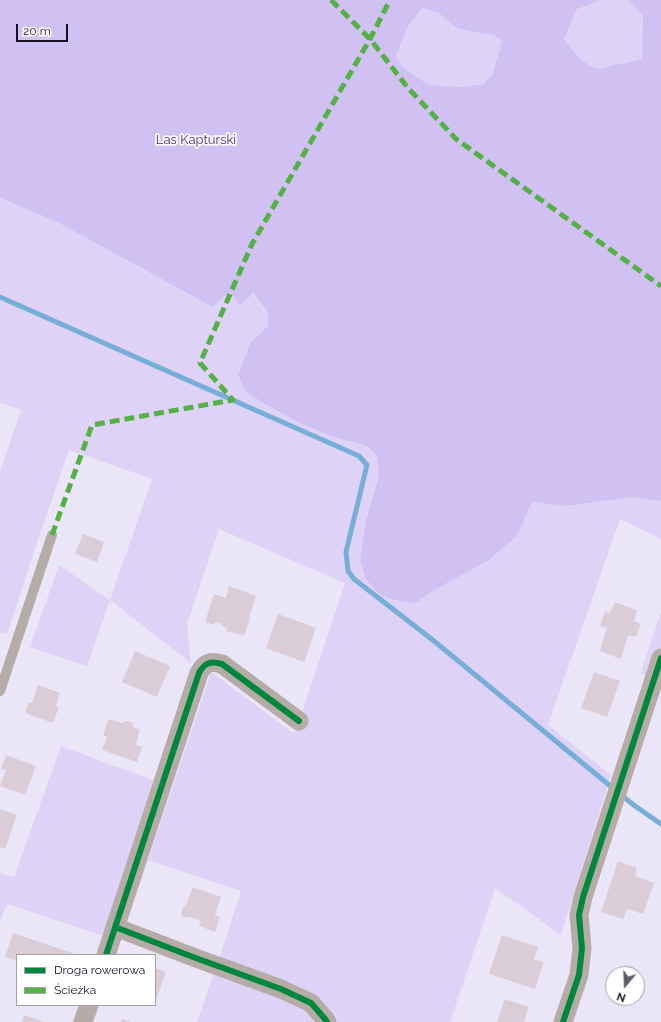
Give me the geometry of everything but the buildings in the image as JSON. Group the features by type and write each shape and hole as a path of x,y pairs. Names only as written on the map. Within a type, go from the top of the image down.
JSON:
{"street":[{"path":"563,1022 579,975 582,948 579,915 583,897 661,658"},
{"path":"106,954 202,667 208,663 214,662 222,664 299,721"},
{"path":"115,927 281,989 311,1003 327,1022"},
{"path":"83,1022 89,1006"}],"lane":[{"path":"0,691 52,535"}],"shaded area":[{"path":"602,0 628,0 643,16 642,59 597,69 581,60 564,39 577,9"},
{"path":"422,8 440,14 456,28 494,35 502,41 492,75 484,84 460,87 429,85 402,67 396,56 407,28"},
{"path":"0,198 55,221 211,307 230,293 239,306 252,293 268,314 268,326 250,343 238,375 245,391 334,437 367,446 377,456 379,476 366,520 360,560 372,587 382,595 394,600 416,603 434,590 488,561 517,536 532,502 567,506 632,497 661,501 661,539 620,519 548,725 611,775 561,935 495,888 450,1022 336,1022 219,959 241,891 148,860 211,672 293,733 303,723 303,709 345,583 219,529 187,624 191,663 110,600 152,479 69,450 7,634 0,632 0,472 21,410 0,403"},
{"path":"59,565 110,600 87,666 30,647"},
{"path":"661,613 661,681 640,674"},
{"path":"61,746 155,781 106,937 7,904 0,922 0,873 14,877"},
{"path":"214,973 294,1000 319,1022 197,1022"}],"green space":[{"name":"Las Kapturski","path":"0,0 602,0 577,9 564,39 581,60 597,69 642,59 643,16 628,0 661,0 661,501 632,497 567,506 532,502 517,536 488,561 434,590 416,603 394,600 381,595 372,587 365,577 360,560 366,520 379,476 377,456 367,446 334,437 302,424 265,404 245,391 238,375 250,343 268,326 268,313 253,293 239,306 230,292 212,307 55,221 0,198","holes":["422,8 440,14 456,28 494,35 502,41 492,75 484,84 460,87 429,85 402,67 396,56 407,28"]}],"waterway":[{"path":"0,297 359,456 367,465 346,552 348,571 354,579 434,641 614,789"},
{"path":"620,794 661,824"}],"marked path":[{"path":"331,0 370,39 408,88 456,139 661,286"},
{"path":"52,535 92,425 233,400 200,363 252,244 370,39 390,0"}],"cycle path":[{"path":"563,1022 579,975 582,948 579,915 583,897 661,658"},
{"path":"106,954 201,669 209,663 222,664 299,721"},
{"path":"115,927 281,989 311,1003 327,1022"}]}
